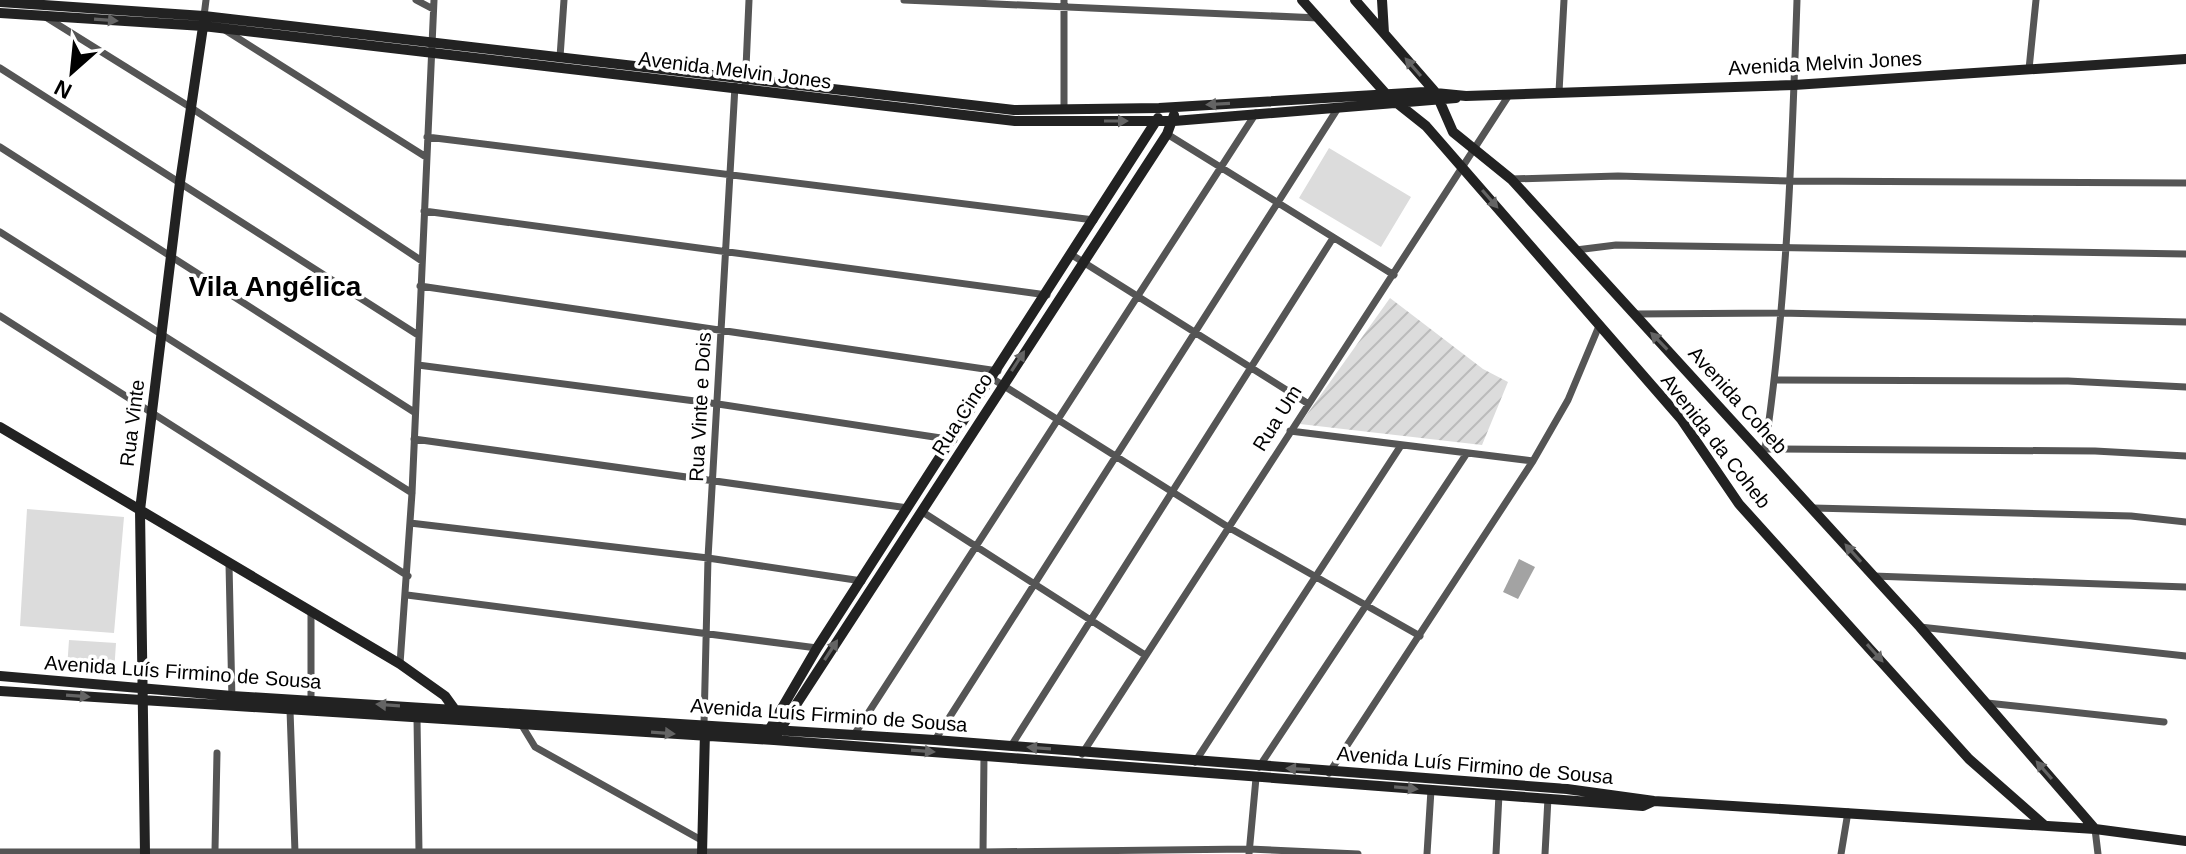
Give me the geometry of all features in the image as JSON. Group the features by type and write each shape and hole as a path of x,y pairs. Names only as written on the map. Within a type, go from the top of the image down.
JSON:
{"main road":[{"name":"Avenida da Coheb","path":"1302,0 1387,95 1426,126 1681,419 1739,504 1969,759 2044,825"},
{"name":"Avenida Coheb","path":"1355,0 1438,97 1453,132 1511,179 1762,449 2095,829"},
{"path":"1382,0 1384,33"},
{"name":"Avenida Melvin Jones","path":"0,2 47,2 740,85 1064,115 1174,121 1398,104 1438,97"},
{"name":"Avenida Melvin Jones","path":"0,13 204,21 224,29 560,57 740,85"},
{"name":"Rua Vinte","path":"145,854 140,510 170,258 204,21"},
{"name":"Avenida Melvin Jones","path":"1064,115 1387,95 1438,97 1794,85 2186,59"},
{"name":"Rua Cinco","path":"772,734 817,648 915,510 954,440 1082,261 1167,134 1174,121 1174,107"},
{"name":"Rua Cinco","path":"772,734 1157,121 1159,108"},
{"path":"0,427 400,664 445,696 458,715"},
{"name":"Avenida Luís Firmino de Sousa","path":"0,676 143,687 311,712 417,718 458,715 772,734 870,741 984,755 1257,773 1330,770 1499,794 1643,806 1654,801"},
{"name":"Avenida Luís Firmino de Sousa","path":"0,691 143,701 312,700 521,724 705,730"},
{"path":"702,849 705,730"},
{"name":"Avenida Luís Firmino de Sousa","path":"772,734 854,735 870,741 935,740 1084,751 1195,762 1323,781 1431,790 1447,786 1567,789 1654,801 2044,825 2186,841"}],"street":[{"name":"Rua Vinte","path":"204,21 206,0"},
{"path":"400,664 408,576 434,4 416,0"},
{"path":"560,57 564,0"},
{"name":"Rua Vinte e Dois","path":"705,730 708,558 724,252 729,175 749,0"},
{"path":"904,0 1063,4 1319,18"},
{"path":"1559,92 1564,0"},
{"path":"1797,0 1786,246 1775,380 1762,449 2095,451 2186,456"},
{"path":"2029,69 2036,0"},
{"path":"1063,4 1064,115"},
{"path":"43,16 190,107 422,261"},
{"path":"224,29 426,157"},
{"path":"0,68 418,335"},
{"name":"Rua Um","path":"1077,762 1509,95"},
{"path":"935,740 1338,107"},
{"path":"854,735 978,548 1057,419 1256,113"},
{"path":"1167,134 1394,275"},
{"path":"427,137 1094,220"},
{"path":"0,147 414,412"},
{"path":"1511,179 1618,176 1789,181 2186,183"},
{"path":"424,211 1047,295"},
{"path":"0,232 412,493"},
{"path":"1011,746 1333,238"},
{"path":"1576,250 1616,245 1786,246 2186,254"},
{"path":"1072,255 1307,403"},
{"name":"Rua Cinco","path":"420,286 722,328 998,378"},
{"path":"1634,314 1780,313 2186,322"},
{"path":"0,316 408,576"},
{"path":"1323,781 1533,461 1568,400 1599,326"},
{"path":"418,365 718,404 954,440"},
{"path":"998,378 1228,527 1420,636"},
{"path":"1775,380 2068,381 2186,387"},
{"path":"1290,431 1400,447 1533,461"},
{"path":"414,439 915,510 1145,655"},
{"path":"1195,762 1313,575 1400,447"},
{"path":"1249,851 1257,773 1467,453"},
{"path":"1813,508 2131,516 2186,522"},
{"path":"410,523 708,558 862,581"},
{"path":"229,564 232,701"},
{"path":"1873,576 2186,587"},
{"path":"407,595 817,648"},
{"path":"311,613 311,712"},
{"path":"1920,627 2186,656"},
{"path":"1986,703 2164,722"},
{"path":"290,710 295,852"},
{"path":"417,718 419,852"},
{"path":"521,724 535,747 702,849"},
{"path":"215,850 217,753"},
{"path":"983,853 984,755"},
{"path":"1427,854 1431,790"},
{"path":"1496,854 1499,794"},
{"path":"1545,854 1548,798"},
{"path":"1841,854 1848,812"},
{"path":"2095,829 2098,854"},
{"path":"0,852 145,854 215,850 419,852 702,849 1358,854"}],"shaded area":[{"path":"1329,148 1411,197 1381,247 1299,198"},
{"path":"1390,298 1483,369 1508,382 1482,445 1300,424"},
{"path":"27,509 124,517 114,633 20,626"},
{"path":"1519,559 1535,567 1518,599 1503,592"},
{"path":"69,640 116,643 114,673 67,669"}],"district":[{"name":"Vila Angélica","path":"275,286"}]}
